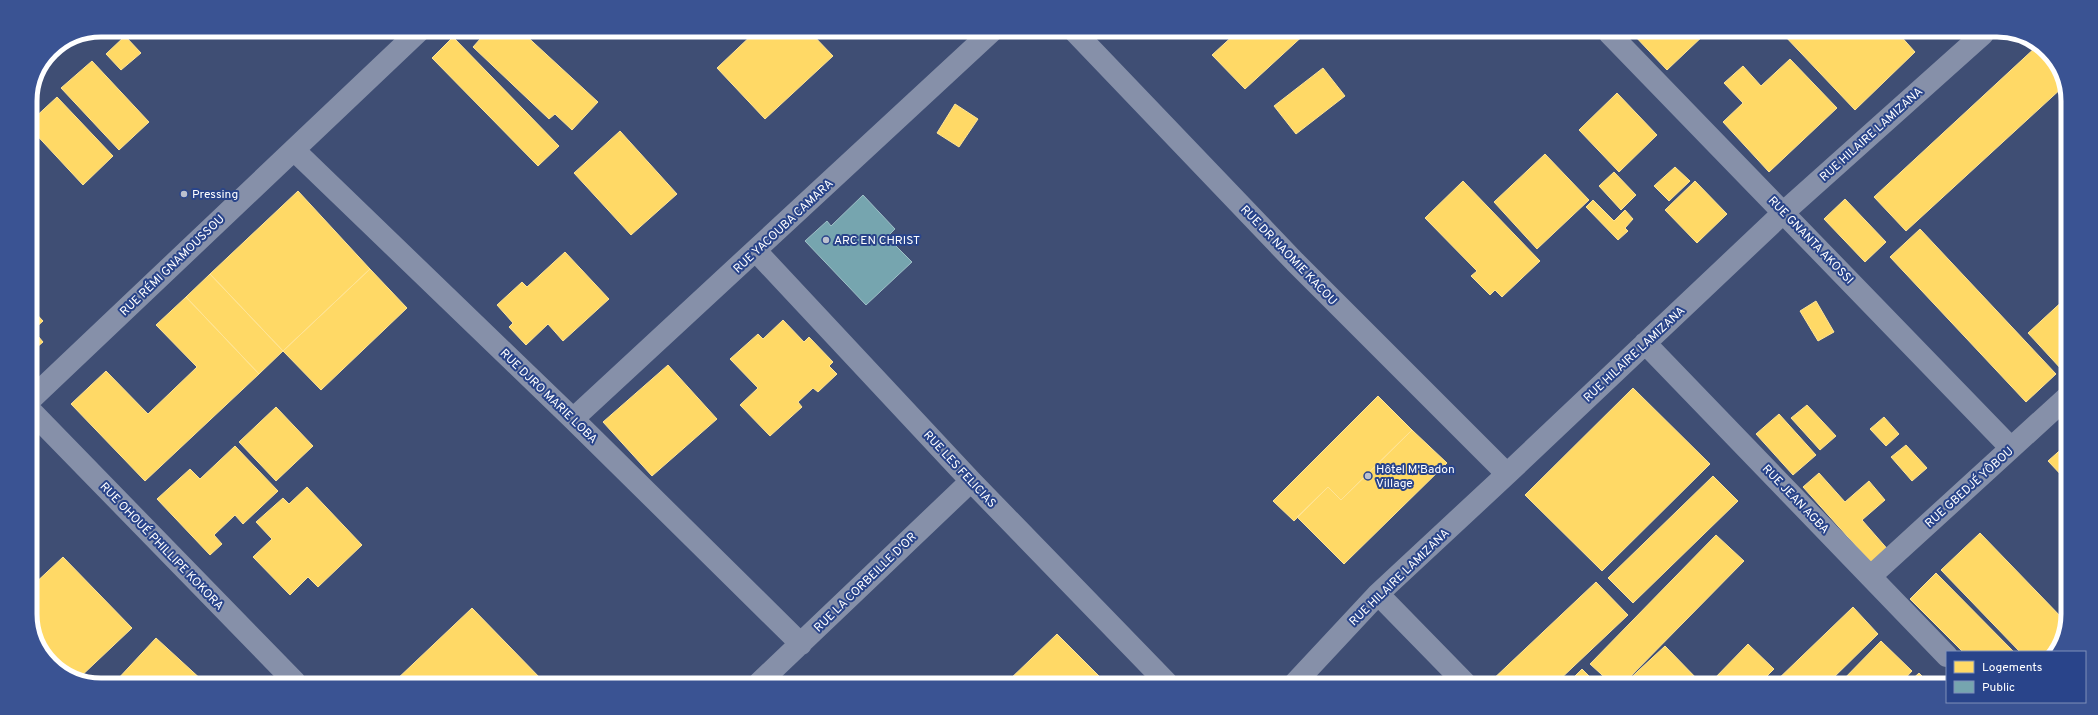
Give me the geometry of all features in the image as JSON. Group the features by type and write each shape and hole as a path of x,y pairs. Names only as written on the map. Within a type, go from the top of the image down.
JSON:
{"street":[{"name":"RUE RÉMI GNAMOUSSOU","path":"37,393 413,37"},
{"name":"RUE YACOUBA CAMARA","path":"573,419 756,251 985,37"},
{"name":"RUE DR NAOMIE KACOU","path":"1080,37 1295,262 1507,474"},
{"name":"RUE GNANTA AKOSSI","path":"1613,37 2011,448"},
{"name":"RUE HILAIRE LAMIZANA","path":"1300,678 1378,594 1784,212 1980,37"},
{"name":"RUE DJRO MARIE LOBA","path":"294,150 573,419 801,644"},
{"name":"RUE LES FELICIAS","path":"756,251 971,481 1162,678"},
{"name":"RUE JEAN AGBA","path":"1645,344 1946,655"},
{"name":"RUE GBEDJÉ YÔBOU","path":"1871,576 2061,403"},
{"name":"RUE OHOUÉ PHILLIPE KOKORA","path":"37,417 291,678"},
{"name":"RUE LA CORBEILLE D'OR","path":"765,678 971,481"},
{"path":"1378,594 1460,678"}],"building: Logements":[{"path":"124,37 126,37 141,53 121,70 106,54"},
{"path":"453,37 559,146 538,166 432,58"},
{"path":"480,37 528,37 598,102 572,130 555,114 549,119 473,47 481,38"},
{"path":"750,37 815,37 833,56 765,119 717,68"},
{"path":"1232,37 1302,37 1245,89 1212,55"},
{"path":"1636,37 1702,37 1667,70"},
{"path":"1786,37 1902,37 1915,52 1855,110"},
{"path":"2034,49 2048,62 2058,80 2060,90 1906,231 1874,197"},
{"path":"1790,59 1837,108 1769,172 1723,122 1743,103 1724,83 1743,66 1761,86"},
{"path":"92,61 149,122 119,150 61,88"},
{"path":"1323,68 1345,96 1296,134 1274,106"},
{"path":"1617,93 1657,135 1619,172 1579,130"},
{"path":"57,97 113,156 83,185 37,136 37,116"},
{"path":"955,104 978,119 959,147 937,133"},
{"path":"620,131 677,194 631,235 574,173"},
{"path":"1545,154 1589,200 1537,249 1494,202"},
{"path":"1675,167 1690,181 1669,201 1654,186"},
{"path":"1614,172 1636,195 1621,210 1599,186"},
{"path":"1463,181 1540,261 1502,297 1495,290 1490,295 1471,276 1477,271 1425,218"},
{"path":"1695,181 1727,214 1697,243 1665,210"},
{"path":"298,191 370,269 283,351 210,274"},
{"path":"1845,199 1886,242 1865,262 1824,219"},
{"path":"1593,200 1614,221 1625,210 1633,219 1625,228 1628,231 1618,240 1586,207"},
{"path":"1920,229 2056,374 2026,402 1890,257"},
{"path":"565,252 609,299 563,341 548,324 526,345 509,327 513,323 497,305 522,282 527,287"},
{"path":"370,269 407,308 321,390 283,351"},
{"path":"210,274 283,351 259,374 186,297"},
{"path":"186,297 259,374 145,481 71,404 106,371 148,414 197,367 156,325"},
{"path":"1816,301 1834,332 1818,341 1800,311"},
{"path":"2061,303 2061,369 2028,333"},
{"path":"37,315 43,321 37,326"},
{"path":"783,320 804,342 809,337 833,362 829,366 837,374 818,392 813,388 798,402 802,407 770,436 740,405 758,388 730,359 758,334 763,339"},
{"path":"37,335 43,342 37,347"},
{"path":"668,365 717,419 652,476 603,422"},
{"path":"1633,388 1710,464 1602,571 1525,495"},
{"path":"1378,396 1412,430 1341,500 1328,487 1294,521 1273,501"},
{"path":"1807,405 1836,436 1820,450 1791,418"},
{"path":"276,407 313,446 276,481 239,442"},
{"path":"1779,414 1816,455 1793,475 1756,434"},
{"path":"1884,417 1899,434 1886,446 1870,429"},
{"path":"1412,430 1447,463 1344,564 1297,517 1328,487 1341,500"},
{"path":"1906,445 1927,468 1912,481 1891,457"},
{"path":"235,446 278,491 243,524 235,515 214,535 222,544 210,555 157,499 190,469 200,479"},
{"path":"2061,449 2061,475 2048,461"},
{"path":"1819,473 1845,502 1869,481 1885,500 1862,520 1890,552 1874,566 1803,487"},
{"path":"1713,476 1738,501 1633,603 1608,578"},
{"path":"307,487 362,545 318,587 308,577 290,595 253,557 272,539 256,522 283,498 289,504"},
{"path":"1980,533 2061,617 2058,635 2049,651 2019,651 1941,570"},
{"path":"1716,535 1744,561 1629,678 1605,678 1590,664"},
{"path":"63,557 132,628 82,675 80,675 62,665 50,653 40,635 37,618 37,581"},
{"path":"1936,573 2013,651 1962,651 1910,599"},
{"path":"1596,582 1628,615 1561,678 1494,678"},
{"path":"1853,607 1878,634 1833,678 1779,678"},
{"path":"472,608 540,678 398,678"},
{"path":"1057,634 1101,678 1011,678"},
{"path":"156,638 200,678 119,678"},
{"path":"1881,641 1912,671 1906,678 1845,678"},
{"path":"1748,644 1774,669 1765,678 1715,678"},
{"path":"1665,646 1696,678 1630,678"},
{"path":"1582,669 1591,678 1573,678"},
{"path":"1919,673 1924,678 1914,678"}],"building: Public":[{"path":"863,195 895,229 887,237 912,262 866,305 805,241 827,221 831,226"}],"place":[{"name":"Pressing","path":"184,194"},
{"name":"ARC EN CHRIST","path":"826,240"},
{"name":"Hôtel M'Badon Village","path":"1368,476"}]}
